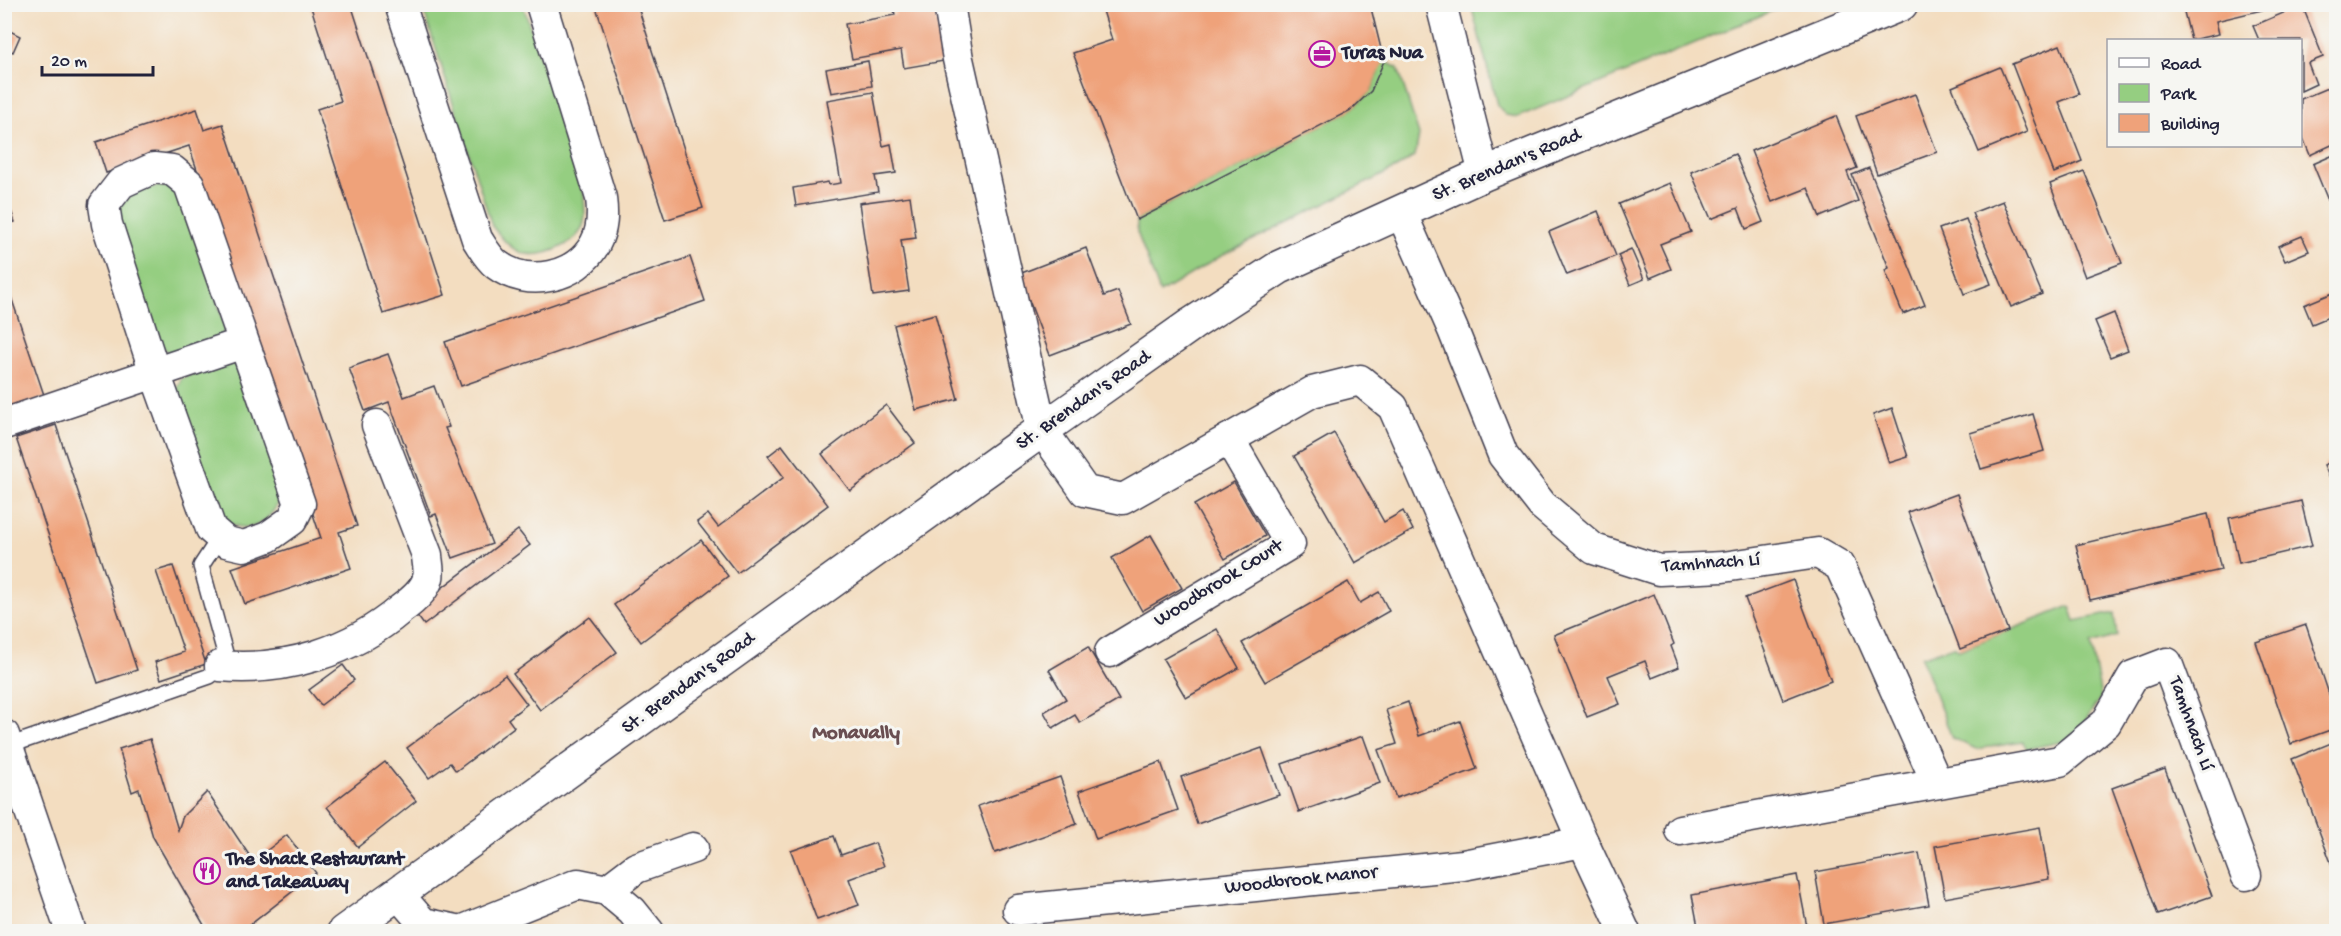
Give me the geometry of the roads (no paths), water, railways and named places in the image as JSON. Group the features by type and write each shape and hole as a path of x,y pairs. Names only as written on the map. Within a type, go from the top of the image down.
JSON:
{"main road":[{"name":"St. Brendan's Road","path":"344,932 1042,430 1192,324 1280,267 1484,174 1901,4"}],"street":[{"path":"400,4 477,239 497,265 527,278 544,278 574,267 586,256 598,236 603,214 601,198 541,4"},
{"path":"949,4 958,59 1042,430 1085,490 1123,499 1312,392 1360,380 1393,407 1583,842 1625,932"},
{"path":"1441,4 1484,174"},
{"path":"154,168 172,170 189,184 243,343 300,504 292,520 268,537 244,546 226,542 211,529 155,373 107,224 104,205 121,183 154,168"},
{"name":"Tamhnach Lí","path":"1401,212 1453,330 1503,455 1542,505 1594,549 1659,570 1723,567 1818,552 1840,566 1937,783"},
{"path":"4,424 243,343"},
{"path":"220,666 244,668 308,659 353,641 385,624 416,595 428,578 427,555 377,425"},
{"name":"Woodbrook Court","path":"1110,652 1290,544 1229,439"},
{"name":"Tamhnach Lí","path":"1680,830 2060,761 2106,723 2133,676 2168,663 2246,875"},
{"path":"6,741 12,783 71,932"},
{"name":"Woodbrook Manor","path":"1018,910 1463,865 1551,850 1583,842"},
{"path":"607,890 636,868 693,848"},
{"path":"398,894 423,923 461,931 578,884 607,890 632,911 649,932"}],"lane":[{"path":"6,741 210,676 220,666 225,653 201,566 220,537"}],"place":[{"name":"Turas Nua","path":"1322,54"},
{"name":"The Shack Restaurant and Takeaway","path":"207,871"}],"district":[{"name":"Monavally","path":"856,734"}]}
